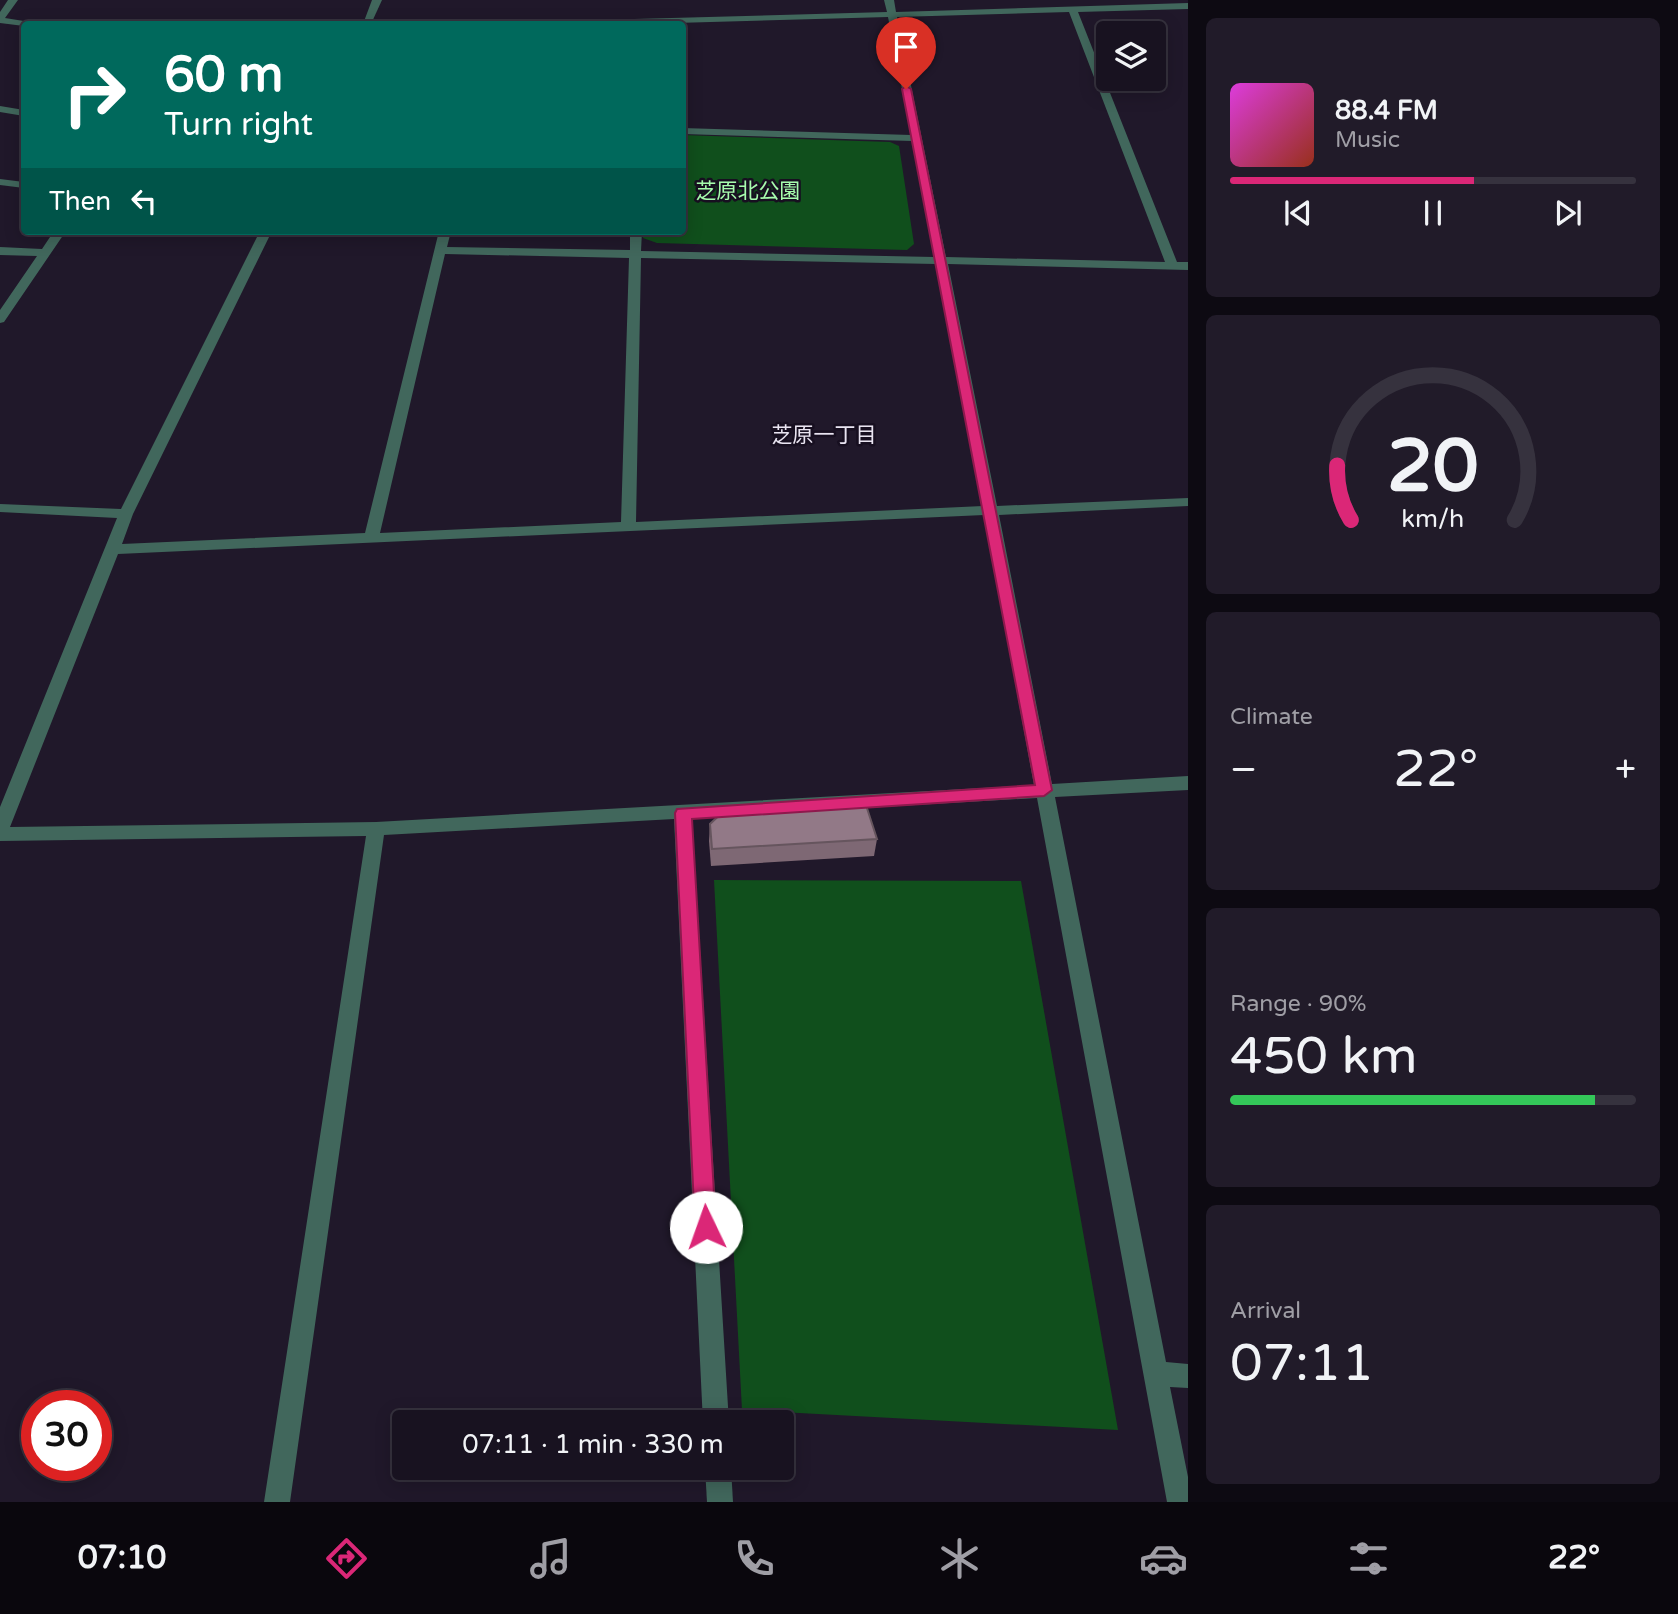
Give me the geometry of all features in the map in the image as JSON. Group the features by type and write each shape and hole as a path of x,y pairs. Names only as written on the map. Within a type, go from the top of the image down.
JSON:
{"street":[{"path":"13,0 0,20 21,23"},
{"path":"368,21 377,0"},
{"path":"673,21 891,7 1073,10 1188,6"},
{"path":"891,7 991,511 1181,1502"},
{"path":"1073,10 1172,265"},
{"path":"0,108 21,112"},
{"path":"686,131 915,138"},
{"path":"0,182 21,184"},
{"path":"0,319 57,235"},
{"path":"264,235 126,514 0,832 376,829 1188,783"},
{"path":"371,538 444,235"},
{"path":"628,527 636,235"},
{"path":"440,250 1188,266"},
{"path":"0,251 45,253"},
{"path":"112,549 1188,502"},
{"path":"0,508 126,514"},
{"path":"683,813 715,1410"},
{"path":"277,1502 376,829"},
{"path":"1156,1374 1188,1376"},
{"path":"719,1480 720,1502"}],"green space":[{"name":"芝原北公園","path":"686,135 890,142 899,146 914,244 907,250 657,243 643,238 643,235 686,235"},
{"path":"714,880 1021,881 1118,1430 794,1413 794,1410 742,1410"}],"building":[{"path":"865,802 877,839 712,849 710,824 724,811"}],"district":[{"name":"芝原一丁目","path":"824,435"}],"route":[{"path":"706,1227 683,813 1044,790 906,89"}]}
